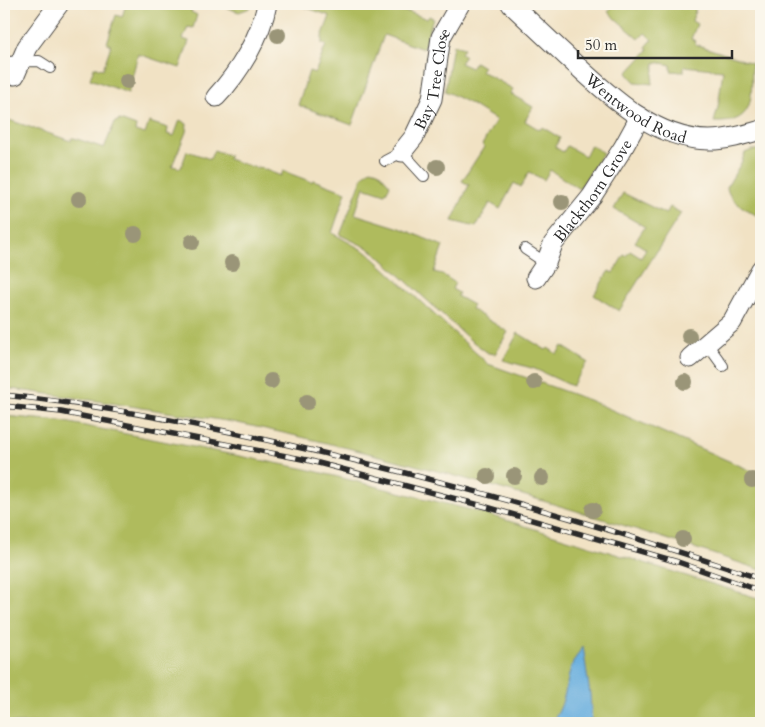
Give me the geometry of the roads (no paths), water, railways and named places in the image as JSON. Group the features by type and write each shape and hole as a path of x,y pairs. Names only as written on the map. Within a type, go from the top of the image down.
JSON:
{"street":[{"path":"13,66 58,4"},
{"path":"216,97 232,81 264,19 266,4"},
{"name":"Bay Tree Close","path":"402,152 414,137 432,99 441,37 460,4"},
{"name":"Wentwood Road","path":"510,4 601,88 640,117 673,134 707,140 732,138 761,130"},
{"name":"Blackthorn Grove","path":"541,271 553,244 592,196 623,148 640,117"},
{"path":"690,358 732,322 761,269"}],"lane":[{"path":"13,66 30,60 39,61 50,68"},
{"path":"402,152 424,176"},
{"name":"Bay Tree Close","path":"385,161 402,152"},
{"name":"Blackthorn Grove","path":"525,249 541,271"},
{"path":"706,344 723,366"}],"water":[{"path":"583,646 592,723 550,723 555,718 561,705 571,667"},
{"path":"479,717 498,723 421,723 430,720"}],"railway":[{"path":"4,395 77,404 149,416 352,460 471,490 588,524 761,579"},
{"path":"4,406 61,412 307,460 483,506 678,562 761,591"}]}
